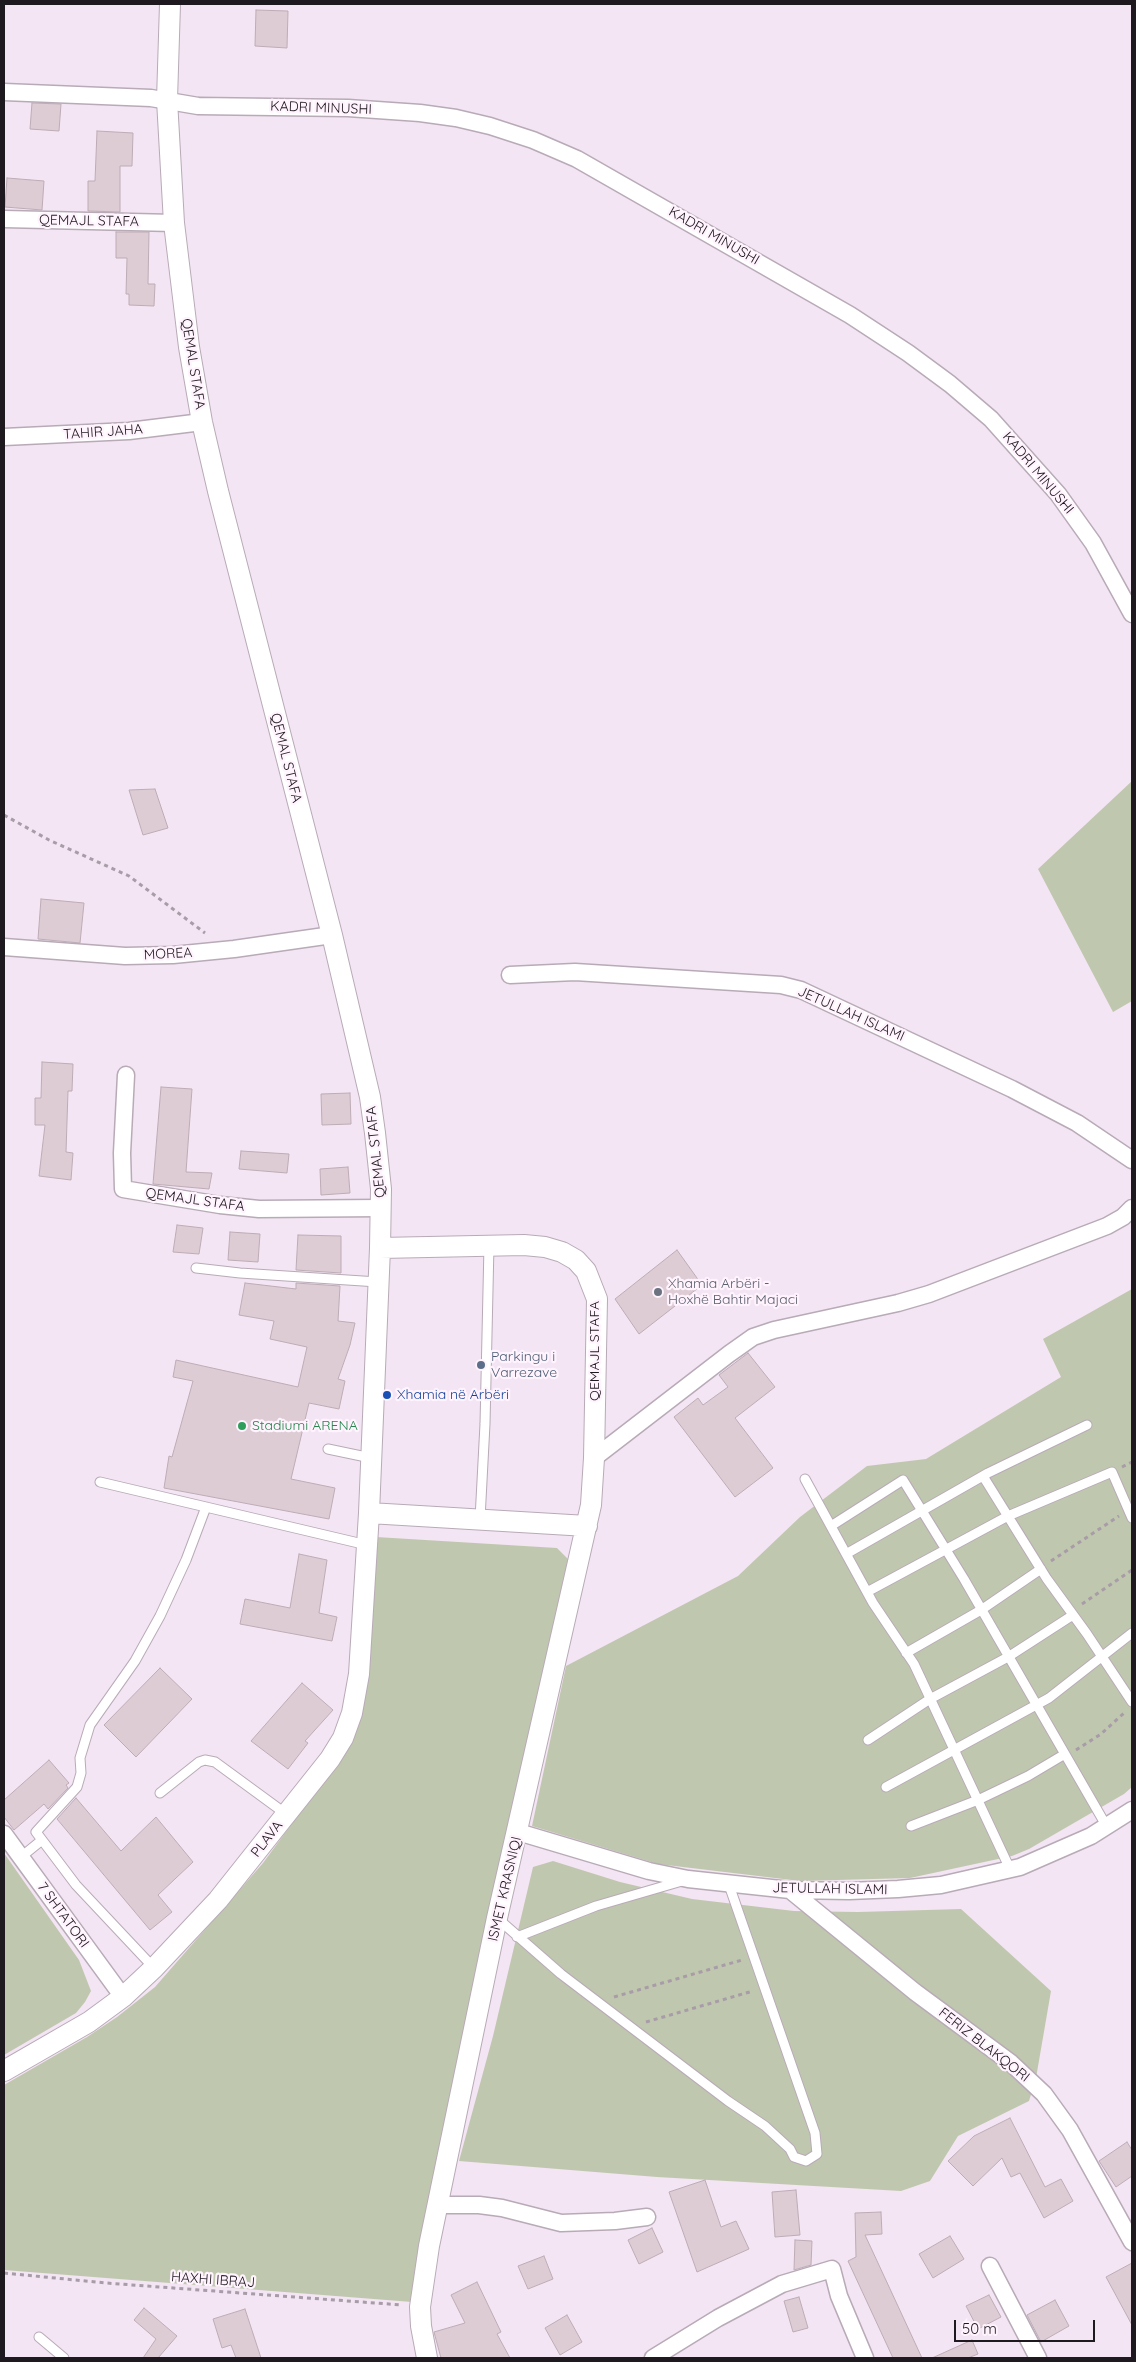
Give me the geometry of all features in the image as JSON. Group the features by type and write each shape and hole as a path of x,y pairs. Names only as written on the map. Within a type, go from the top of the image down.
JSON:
{"street":[{"name":"QEMAL STAFA","path":"170,4 167,100 174,223 189,347 202,422 332,935 370,1096 379,1169 381,1208 369,1513"},
{"path":"4,92 70,93 167,100"},
{"name":"KADRI MINUSHI","path":"167,100 198,106 348,108 456,118 533,140 585,163 850,315 908,353 950,384 991,419 1058,494 1094,543 1132,614"},
{"name":"QEMAJL STAFA","path":"4,219 174,223"},
{"name":"TAHIR JAHA","path":"4,437 129,431 202,422"},
{"name":"MOREA","path":"4,947 125,956 173,955 234,949 332,935"},
{"name":"JETULLAH ISLAMI","path":"510,975 575,972 772,984 801,990 1020,1094 1098,1136 1132,1160"},
{"name":"QEMAJL STAFA","path":"126,1075 122,1153 123,1189 220,1205 259,1209 381,1208"},
{"path":"594,1458 753,1337 774,1330 891,1305 929,1294 1107,1226 1123,1217 1132,1208"},
{"name":"QEMAJL STAFA","path":"380,1248 490,1245 538,1246 562,1252 576,1260 586,1271 597,1299 594,1458 591,1505 587,1526"},
{"path":"369,1513 587,1526"},
{"name":"PLAVA","path":"4,2071 89,2022 122,1997 154,1968 218,1900 330,1759 343,1738 352,1713 359,1674 369,1513"},
{"name":"ISMET KRASNIQI","path":"427,2358 421,2326 420,2307 437,2205 497,1918 587,1526"},
{"name":"JETULLAH ISLAMI","path":"518,1832 649,1871 688,1879 729,1885 790,1890 898,1890 941,1885 1010,1869 1057,1852 1107,1827 1132,1810"},
{"name":"7 SHTATORI","path":"4,1834 122,1997"},
{"name":"FERIZ BLAKQORI","path":"790,1890 915,1992 1011,2063 1044,2094 1070,2130 1132,2242"},
{"path":"437,2205 502,2208 561,2223 615,2221 647,2217"},
{"path":"990,2266 1038,2358"},
{"path":"653,2358 718,2318 782,2284 832,2270 838,2296 865,2358"}],"lane":[{"path":"480,1520 485,1424 490,1245"},
{"path":"196,1268 248,1274 378,1282"},
{"path":"846,1554 983,1476 1087,1425"},
{"path":"328,1449 371,1458"},
{"path":"867,1592 1008,1516 1112,1472 1131,1514"},
{"path":"983,1476 1041,1569 1132,1702"},
{"path":"805,1479 867,1592 906,1653 930,1699 1010,1869"},
{"path":"831,1526 903,1480 1107,1827"},
{"path":"100,1482 367,1545"},
{"path":"154,1968 76,1885 36,1832 77,1787 81,1773 80,1758 90,1725 135,1661 160,1616 186,1560 206,1506"},
{"path":"906,1653 981,1610 1041,1569"},
{"path":"868,1740 930,1699 1008,1657 1072,1613"},
{"path":"886,1787 1036,1705 1103,1657 1132,1633"},
{"path":"911,1826 978,1800 1028,1776 1065,1754"},
{"path":"160,1793 199,1762 205,1760 215,1762 286,1814"},
{"path":"21,1857 42,1840"},
{"path":"517,1936 596,1906 688,1879"},
{"path":"497,1918 629,2027 765,2126 790,2149 794,2157 806,2161 817,2154 815,2133 752,1957 729,1885"},
{"path":"39,2337 64,2358"}],"path":[{"path":"4,815 49,840 129,876 204,933"},
{"path":"1041,1569 1131,1514"},
{"path":"1072,1613 1132,1570"},
{"path":"1065,1754 1084,1746 1126,1711"},
{"path":"597,2002 752,1957"},
{"path":"629,2027 764,1988"},
{"name":"HAXHI IBRAJ","path":"4,2273 106,2283 420,2307"}],"green space":[{"path":"1132,781 1132,1001 1113,1012 1038,869"},
{"path":"1132,1289 1132,1787 1124,1794 1029,1849 1012,1856 910,1878 800,1881 658,1864 532,1826 566,1666 738,1576 800,1517 867,1466 926,1459 1061,1377 1043,1339"},
{"path":"376,1537 557,1548 568,1559 412,2302 4,2270 4,2085 87,2037 117,2017 155,1987 263,1863 343,1754"},
{"path":"4,1853 79,1960 91,1991 76,2013 4,2055"},
{"path":"553,1861 620,1882 692,1899 794,1911 858,1912 961,1909 1051,1991 1036,2078 1029,2101 958,2136 930,2181 901,2191 657,2177 459,2161 493,2036 533,1867"}],"building":[{"path":"256,10 288,11 287,48 255,46"},
{"path":"32,103 61,104 59,131 30,129"},
{"path":"97,131 133,133 132,166 120,166 120,212 88,211 88,181 95,181"},
{"path":"7,178 44,181 42,210 5,207"},
{"path":"116,232 149,232 148,284 155,284 154,306 129,305 129,294 126,294 127,258 116,258"},
{"path":"155,789 168,828 143,835 129,790"},
{"path":"41,899 84,903 80,943 38,939"},
{"path":"42,1062 73,1064 72,1091 68,1091 66,1152 73,1153 71,1180 39,1176 45,1125 35,1125 35,1098 41,1098"},
{"path":"161,1087 192,1089 186,1172 212,1173 209,1189 153,1184"},
{"path":"350,1093 351,1124 322,1125 321,1094"},
{"path":"241,1151 289,1154 287,1173 239,1169"},
{"path":"348,1167 350,1193 321,1195 320,1169"},
{"path":"177,1225 203,1228 199,1254 173,1252"},
{"path":"230,1232 260,1234 258,1262 228,1260"},
{"path":"298,1235 341,1236 341,1273 296,1270"},
{"name":"Xhamia Arbëri - Hoxhë Bahtir Majaci","path":"677,1250 702,1285 639,1334 615,1299"},
{"path":"245,1283 296,1289 296,1283 340,1286 338,1321 355,1323 350,1345 338,1379 345,1381 339,1409 309,1403 291,1479 335,1488 329,1519 164,1488 169,1456 172,1457 193,1381 173,1377 176,1360 298,1387 307,1347 270,1339 274,1321 239,1315"},
{"path":"748,1353 775,1387 735,1418 773,1468 735,1497 674,1417 698,1398 703,1405 728,1387 719,1375"},
{"path":"299,1554 327,1560 319,1613 337,1617 332,1641 240,1624 245,1599 290,1608"},
{"path":"160,1668 192,1699 136,1757 104,1725"},
{"path":"302,1683 333,1710 305,1741 308,1743 288,1769 251,1741"},
{"path":"49,1760 69,1783 66,1785 68,1788 48,1809 44,1804 14,1830 4,1817 4,1800"},
{"path":"76,1798 121,1851 156,1817 193,1862 158,1895 172,1912 150,1930 57,1819"},
{"path":"1010,2118 1045,2187 1061,2179 1073,2201 1044,2218 1020,2173 1011,2177 1002,2158 973,2186 948,2161 974,2136"},
{"path":"1127,2142 1132,2150 1132,2176 1116,2187 1099,2161"},
{"path":"705,2180 721,2227 736,2221 749,2249 697,2272 669,2192"},
{"path":"796,2190 800,2235 775,2237 772,2192"},
{"path":"881,2212 882,2234 865,2235 922,2358 893,2358 848,2261 856,2257 855,2213"},
{"path":"652,2228 663,2252 639,2264 628,2240"},
{"path":"950,2236 964,2259 933,2278 919,2254"},
{"path":"795,2240 812,2241 811,2265 794,2270"},
{"path":"544,2256 553,2279 528,2289 518,2266"},
{"path":"1132,2263 1132,2325 1106,2277"},
{"path":"477,2282 501,2332 497,2334 510,2358 441,2358 434,2332 465,2323 451,2295"},
{"path":"989,2295 1001,2317 978,2329 966,2306"},
{"path":"799,2297 808,2328 793,2332 784,2301"},
{"path":"1055,2300 1069,2326 1041,2342 1027,2315"},
{"path":"144,2308 177,2336 158,2358 143,2358 156,2339 134,2320"},
{"path":"245,2309 261,2358 236,2358 231,2345 222,2348 213,2319"},
{"path":"567,2315 582,2342 560,2355 545,2328"},
{"path":"972,2340 978,2354 968,2358 932,2358"}],"place":[{"name":"Xhamia Arbëri - Hoxhë Bahtir Majaci","path":"658,1292"},
{"name":"Parkingu i Varrezave","path":"481,1365"},
{"name":"Xhamia në Arbëri","path":"387,1395"},
{"name":"Stadiumi ARENA","path":"242,1426"}]}
